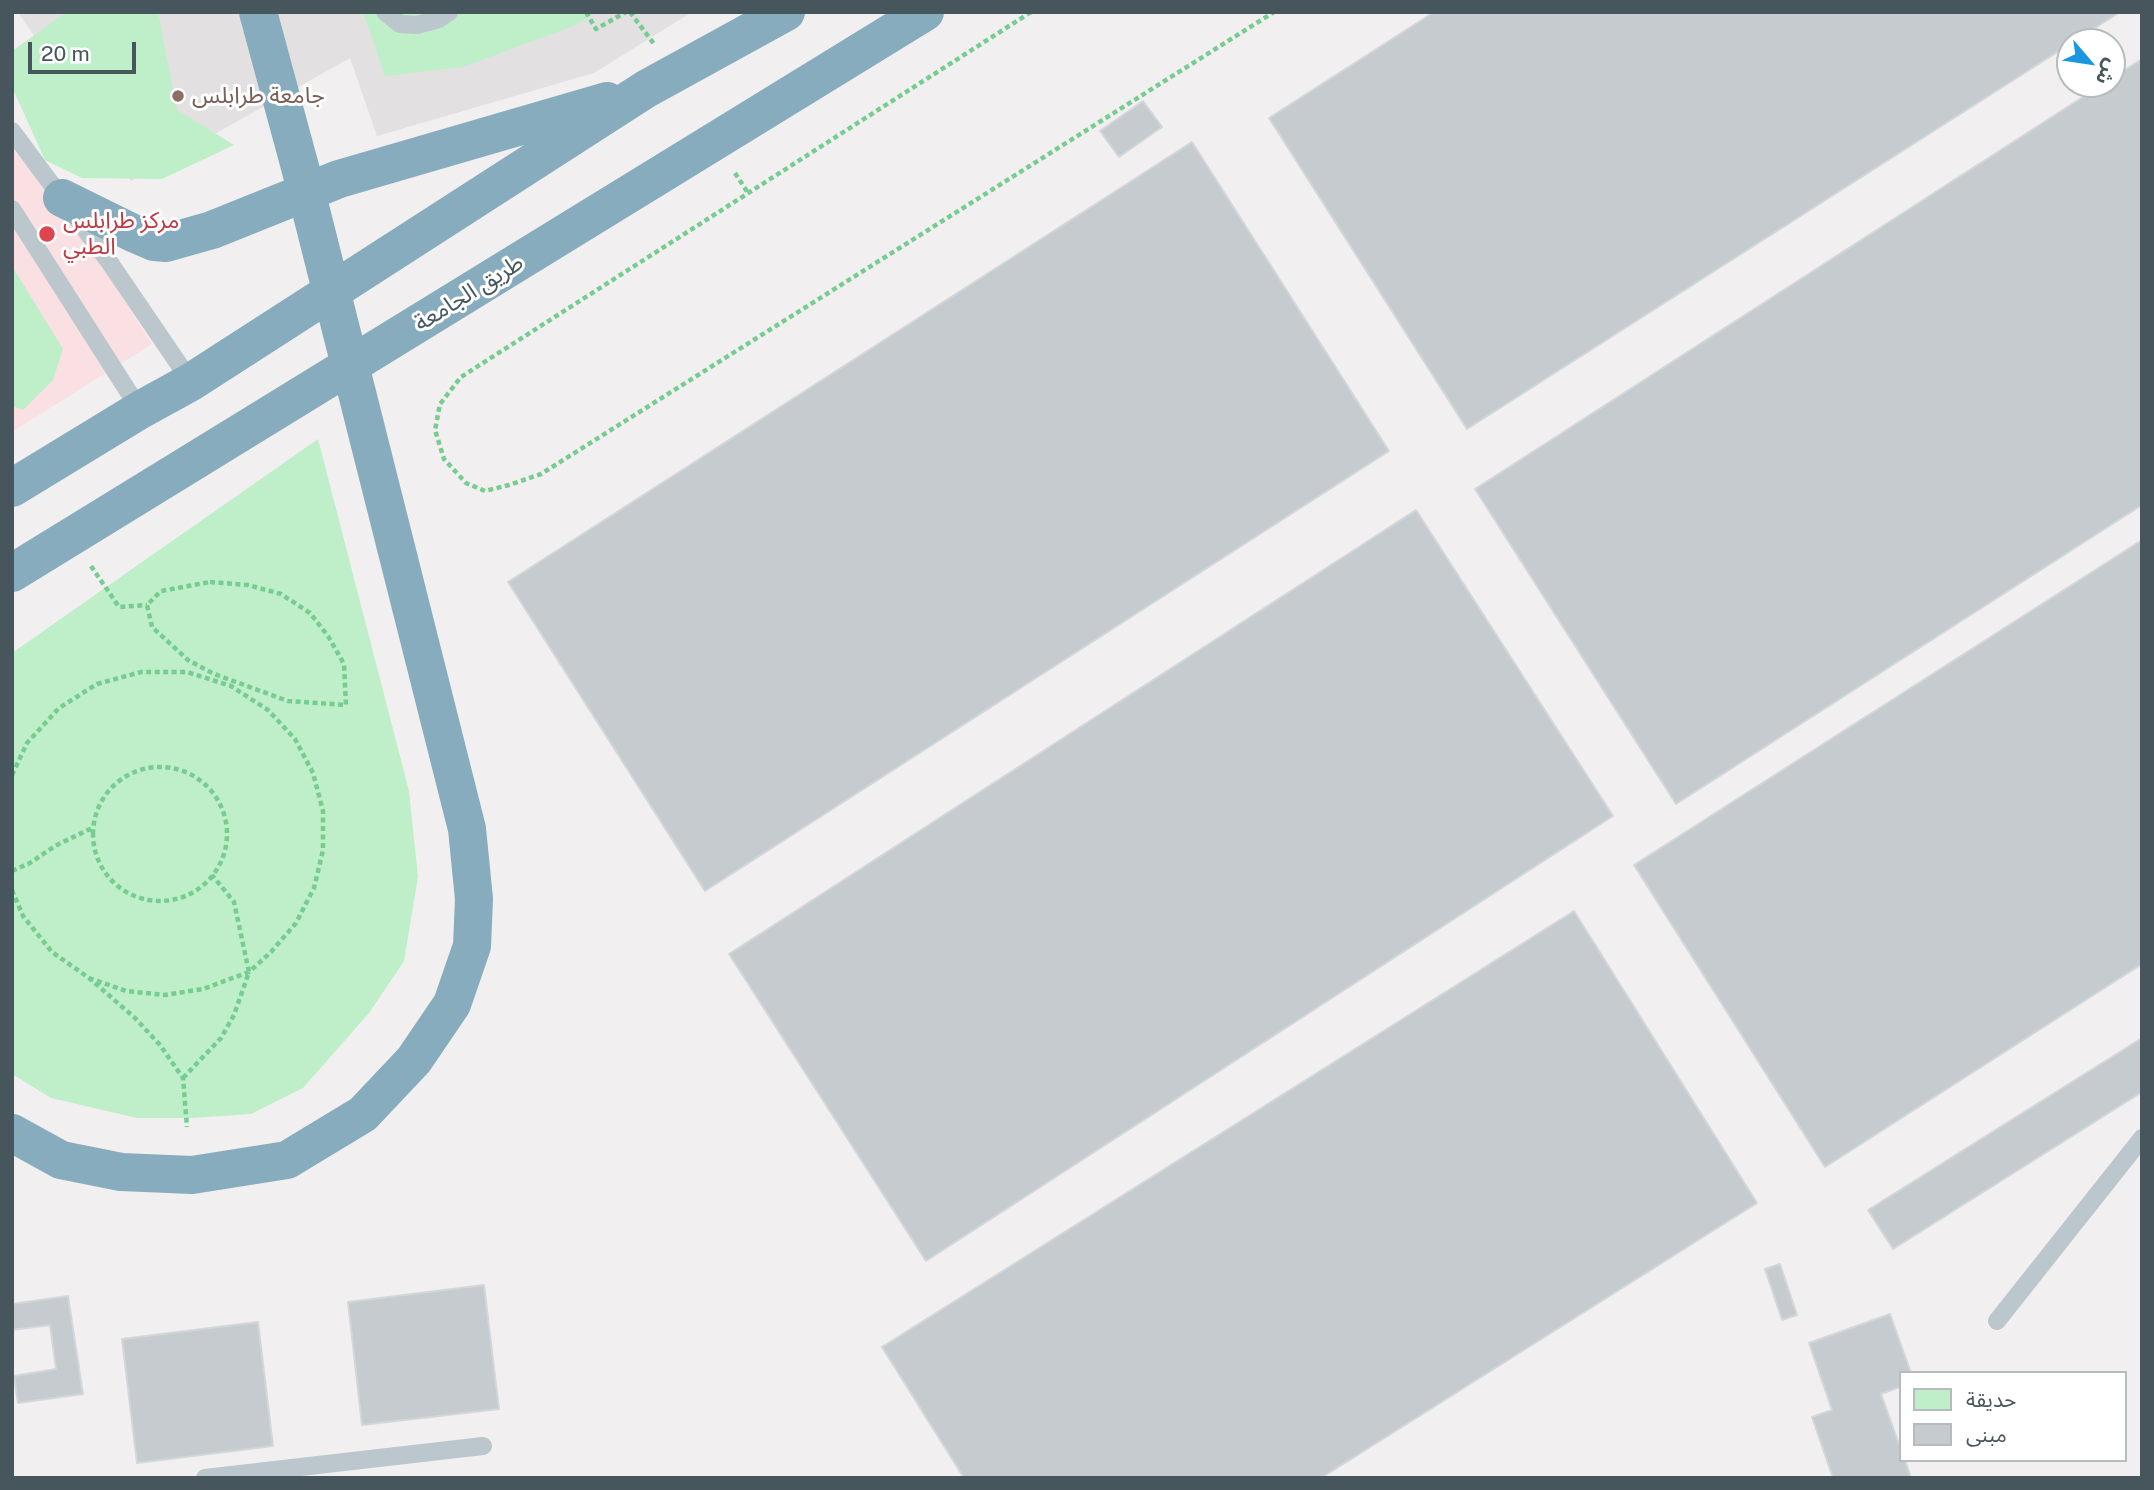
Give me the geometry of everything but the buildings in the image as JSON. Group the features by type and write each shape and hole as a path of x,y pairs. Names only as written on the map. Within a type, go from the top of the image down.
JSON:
{"highway":[{"path":"12,1133 61,1160 121,1172 192,1175 287,1160 363,1114 414,1060 452,1004 472,946 474,899 467,829 300,167 258,12"},
{"path":"12,488 191,382 646,89 786,12"},
{"name":"طريق الجامعة","path":"12,573 925,12"},
{"path":"62,198 133,233 154,242 166,243 212,230 339,179 646,89"}],"lane":[{"path":"385,12 400,24 417,26 439,19 449,12"},
{"path":"12,131 135,299 191,382"},
{"path":"12,209 140,410"},
{"path":"1997,1321 2142,1138"},
{"path":"205,1478 482,1446"}],"path":[{"path":"586,12 596,30 628,12 645,31"},
{"path":"1031,12 461,377 440,404 435,430 444,459 466,483 485,491 541,474 1274,12"},
{"path":"119,607 147,605 162,591 210,582 248,585 281,594 310,614 339,654 344,664 346,705 288,701 214,674 188,660 152,626 147,605"},
{"path":"12,775 27,743 59,708 97,684 141,672 187,672 230,686 268,710 295,739 313,774 323,811 323,850 314,888 296,923 271,952 248,972 203,989 165,995 126,990 89,978"},
{"path":"151,767 173,767 195,776 212,790 223,810 227,833 223,855 212,875 197,890 177,898 156,901 135,897 116,886 103,869 94,850 92,828 99,806 111,787 129,774 151,767"},
{"path":"12,871 92,828"},
{"path":"183,1078 221,1038 234,1014 248,972 234,902 212,875"},
{"path":"12,890 23,916 52,952 89,978 135,1018 160,1045 183,1078 187,1127"}],"shaded area":[{"path":"18,12 692,12 594,73 377,136 350,58 131,181"},
{"name":"مركز طرابلس الطبي","path":"12,123 152,344 12,432"}],"green space":[{"path":"67,12 158,12 177,110 234,145 162,179 82,178 45,160 12,87 12,51"},
{"path":"363,12 596,12 576,25 463,67 385,76"},
{"path":"12,266 63,349 53,380 23,410 12,406"},
{"path":"318,439 409,791 418,877 404,961 369,1013 303,1088 251,1114 137,1118 51,1098 12,1074 12,653"}],"place":[{"name":"جامعة طرابلس","path":"178,96"},
{"name":"مركز طرابلس الطبي","path":"47,234"}]}
